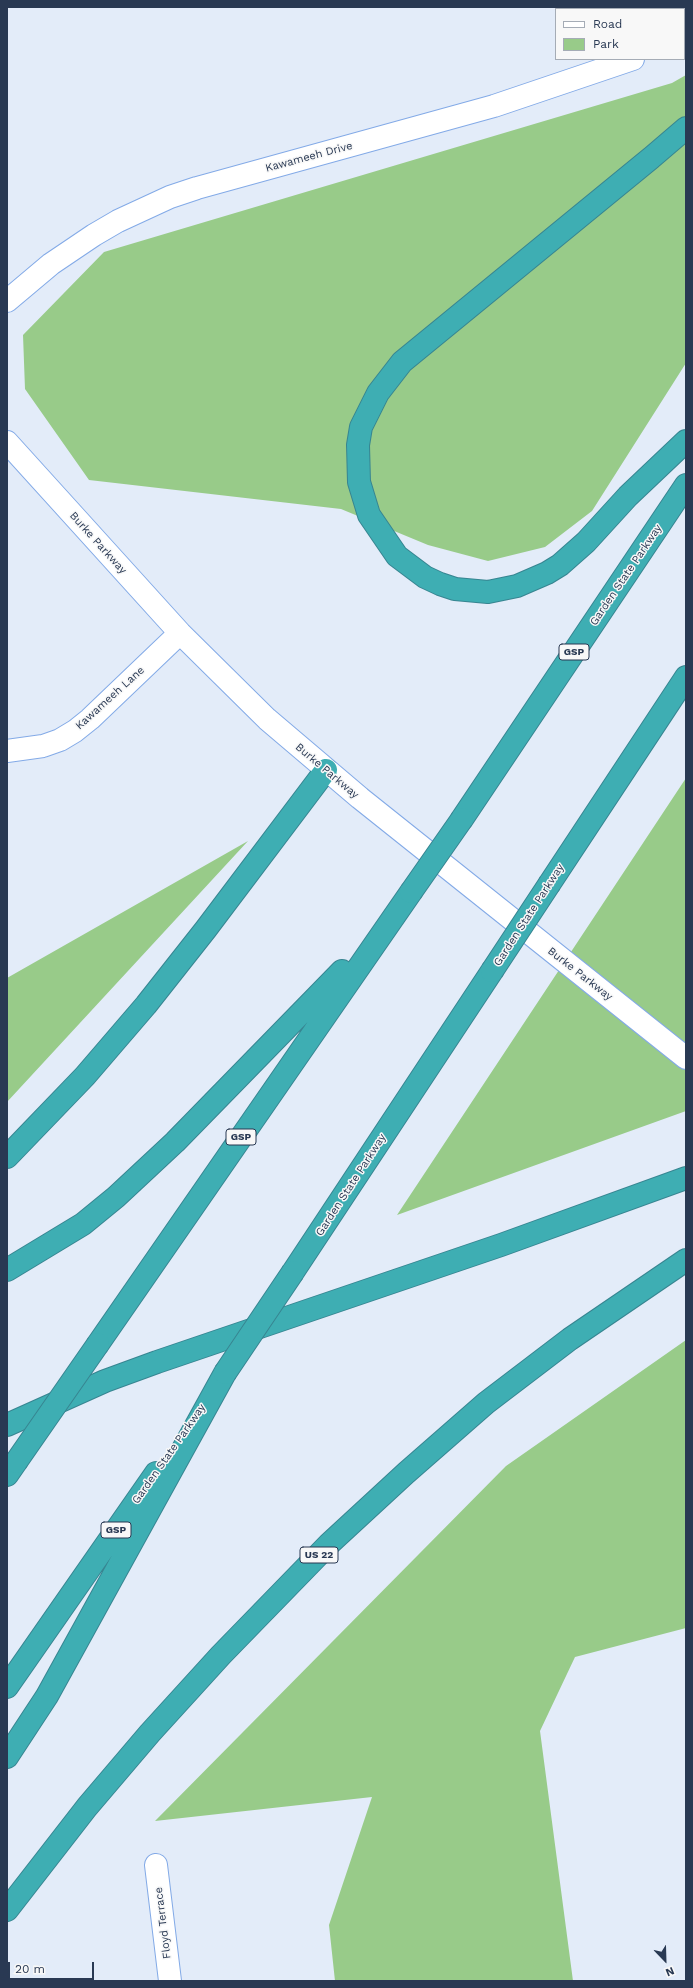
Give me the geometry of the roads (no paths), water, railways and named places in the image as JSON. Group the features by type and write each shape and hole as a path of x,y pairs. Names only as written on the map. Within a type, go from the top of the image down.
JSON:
{"highway":[{"path":"686,128 402,362 378,393 362,427 358,445 359,482 369,515 397,556 425,577 440,584 455,589 488,592 518,586 547,573 560,565 586,542 628,496 686,441"},
{"name":"Garden State Parkway","path":"11,1468 384,929 412,892 686,485"},
{"name":"Garden State Parkway","path":"7,1688 293,1272 686,677"},
{"path":"7,1157 85,1076 146,1005 326,770"},
{"path":"7,1270 83,1224 116,1197 175,1142 384,929"},
{"path":"7,1425 105,1381 142,1367 508,1242 686,1178"},
{"name":"US 22","path":"7,1910 87,1807 160,1722 221,1655 329,1544 406,1472 486,1403 576,1335 686,1260"},
{"path":"7,1757 47,1696 225,1373"}],"street":[{"name":"Kawameeh Drive","path":"7,300 51,264 94,235 118,221 170,197 197,188 494,106 630,60"},
{"name":"Burke Parkway","path":"7,442 180,633 267,719 326,770 686,1058"},
{"name":"Kawameeh Lane","path":"7,751 43,746 60,740 75,730 95,715 180,633"},
{"name":"Floyd Terrace","path":"156,1864 170,1981"}]}
